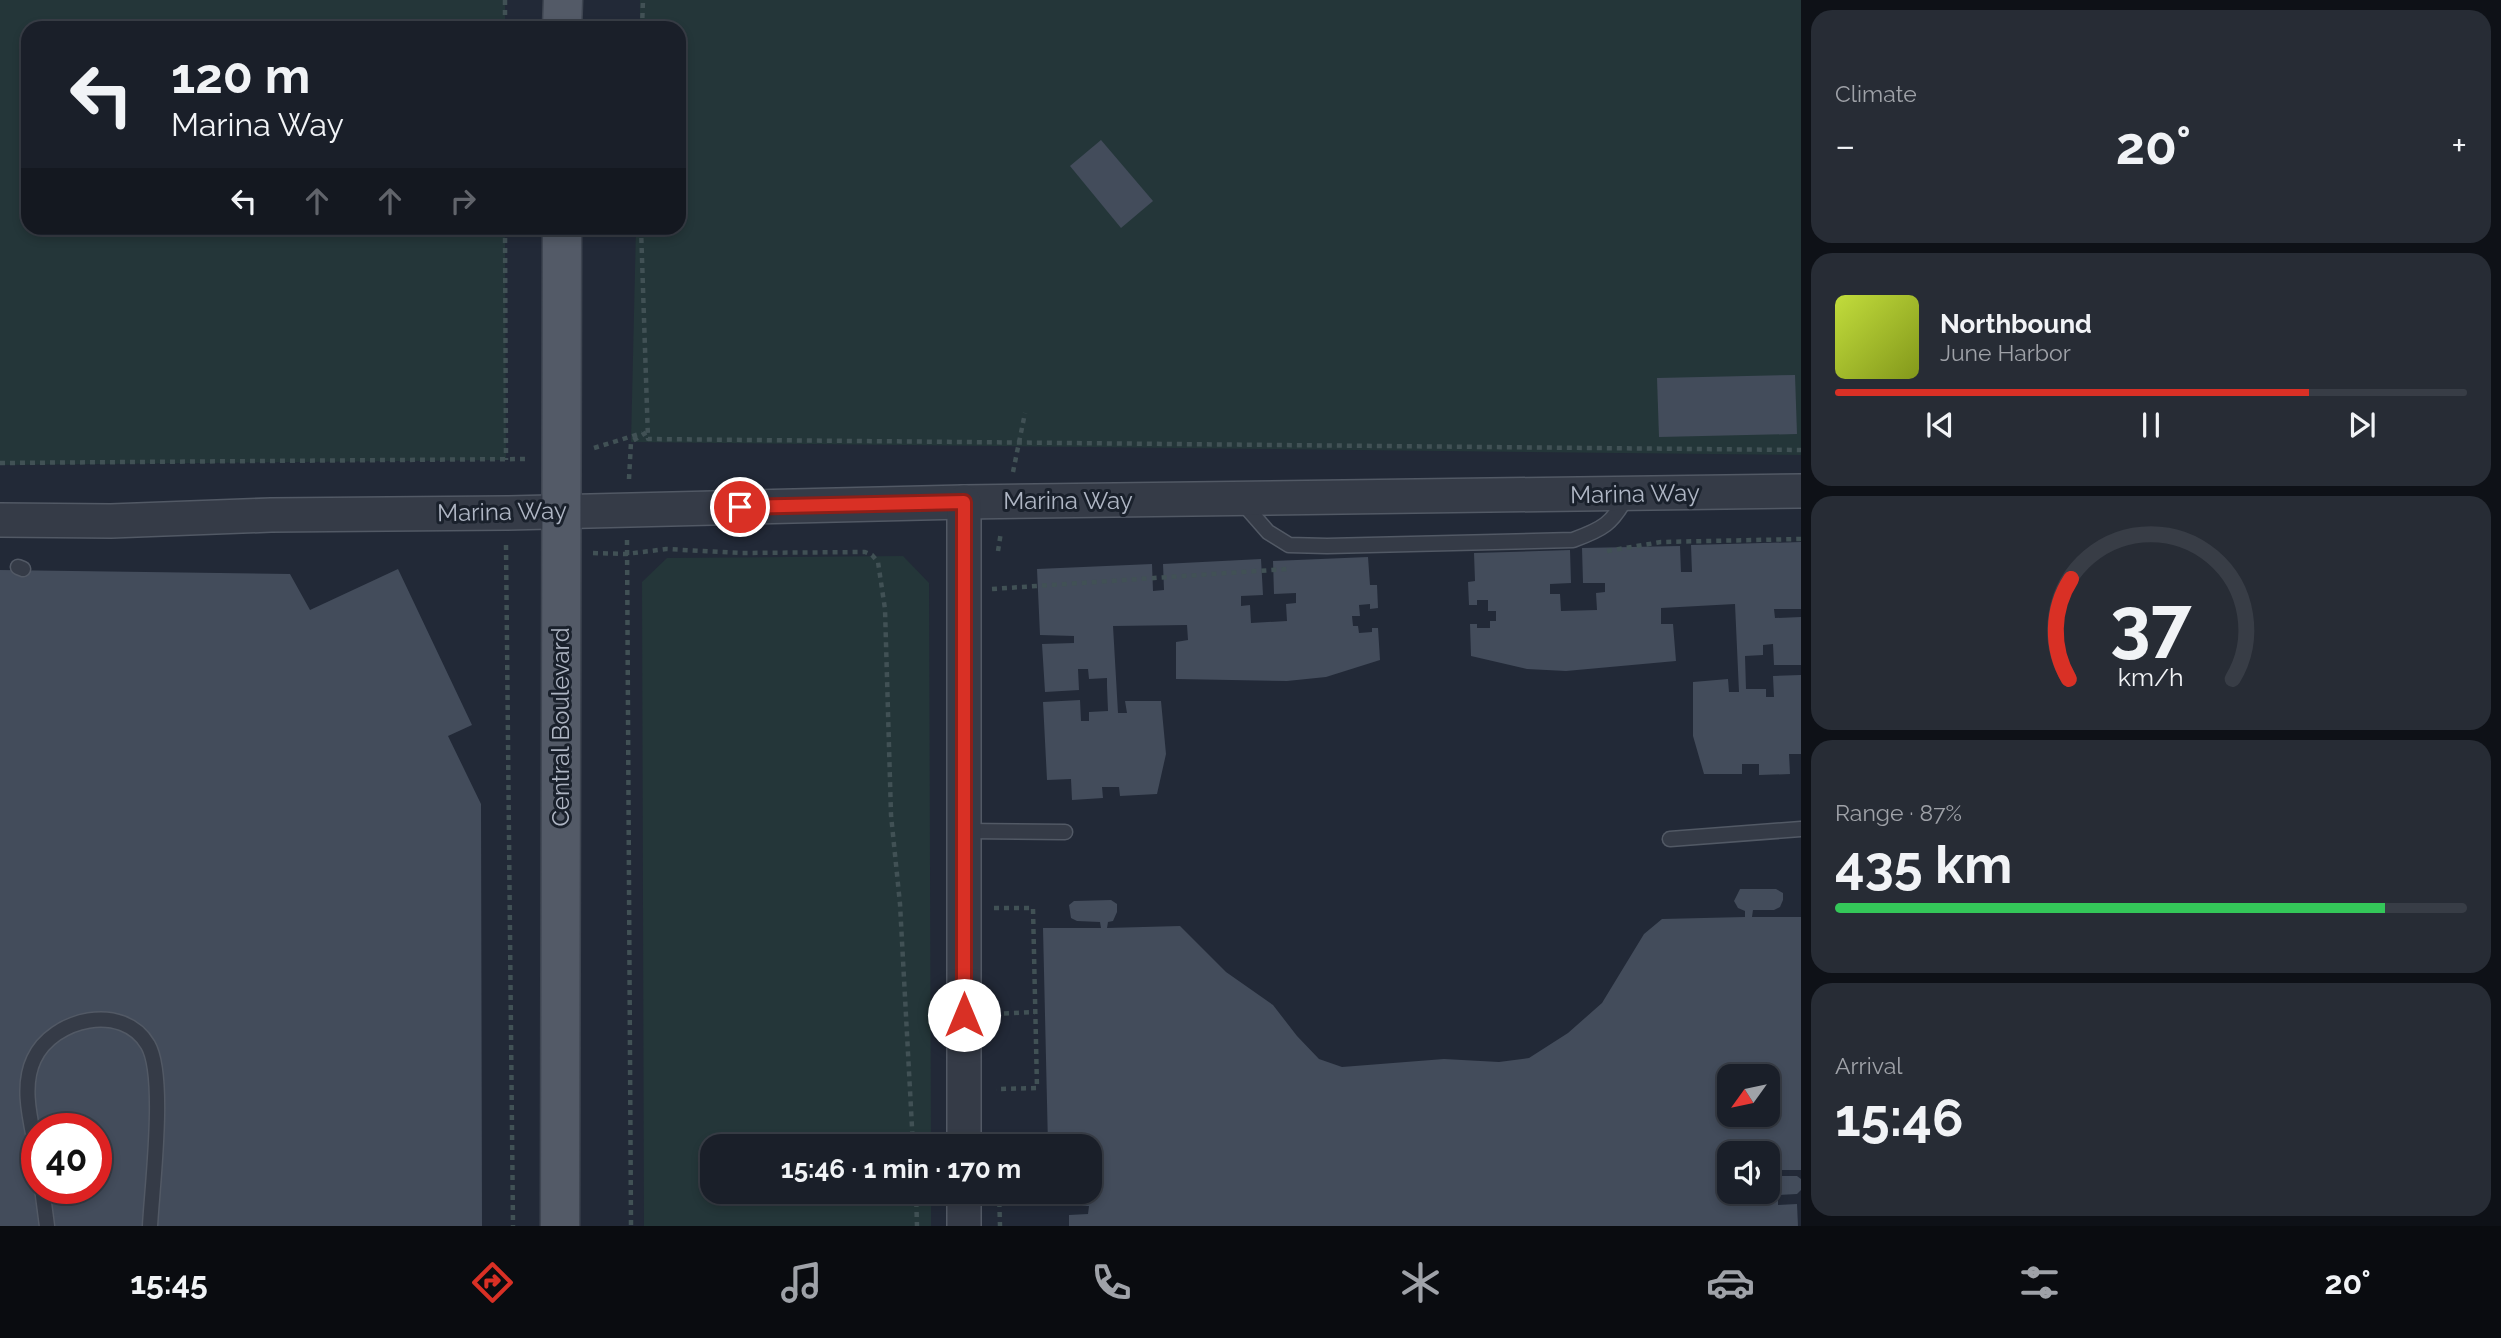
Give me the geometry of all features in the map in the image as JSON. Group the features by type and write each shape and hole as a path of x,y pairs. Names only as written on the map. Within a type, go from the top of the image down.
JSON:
{"main road":[{"path":"562,0 562,21"},
{"name":"Central Boulevard","path":"560,1226 562,235"}],"street":[{"name":"Marina Way","path":"0,520 111,521 271,515 964,502 1801,491"},
{"path":"964,502 964,1134"},
{"path":"964,1204 964,1226"}],"lane":[{"path":"1240,500 1268,531 1289,545 1327,545 1573,540 1595,532 1616,517 1628,494"},
{"path":"1670,839 1801,829"},
{"path":"964,831 1065,832"},
{"path":"31,1113 27,1090 33,1060 45,1042 59,1031 85,1021 117,1020 136,1030 152,1054 158,1088 150,1226"},
{"path":"44,1204 47,1226"}],"path":[{"path":"505,0 505,21"},
{"path":"642,21 643,0"},
{"path":"0,463 506,460 505,235"},
{"path":"641,235 648,439 1801,450"},
{"path":"631,1226 626,554 631,442 647,432"},
{"path":"1606,551 1661,542 1801,539"},
{"path":"506,545 513,1226"},
{"path":"626,554 666,550 741,553 865,552 872,555 877,562 885,609 891,815 900,904 912,1134"},
{"path":"990,589 1294,569"},
{"path":"993,908 1033,908 1037,1088 995,1089"},
{"path":"994,1014 1035,1012"},
{"path":"917,1204 918,1226"},
{"path":"999,1204 1000,1226"}],"shaded area":[{"path":"0,0 505,0 505,21 21,21 21,235 505,235 506,460 0,465"},
{"path":"640,0 1801,0 1801,455 631,442 636,235 686,235 686,21 640,21"},
{"path":"903,556 929,583 931,1134 700,1134 700,1204 931,1204 931,1226 644,1226 642,582 667,558"}],"building":[{"path":"1101,140 1153,201 1121,228 1070,166"},
{"path":"1795,375 1797,434 1659,437 1657,378"},
{"path":"1801,542 1801,609 1774,609 1775,618 1801,617 1801,665 1774,665 1773,644 1763,645 1763,655 1745,656 1746,689 1766,689 1766,697 1774,697 1773,676 1801,675 1801,754 1789,754 1790,774 1759,775 1759,764 1742,764 1742,774 1704,774 1693,736 1693,682 1728,679 1729,692 1739,692 1735,604 1661,608 1661,624 1673,624 1676,661 1566,671 1527,669 1471,656 1470,624 1477,624 1477,628 1490,628 1490,621 1496,621 1496,611 1488,611 1488,600 1477,600 1477,605 1469,605 1468,582 1475,581 1474,553 1570,550 1571,583 1550,584 1550,594 1560,594 1561,611 1597,610 1596,593 1605,592 1605,583 1583,583 1582,548 1680,546 1681,572 1692,572 1691,545"},
{"path":"1368,557 1370,585 1377,585 1378,608 1370,609 1370,604 1359,605 1360,616 1352,616 1353,626 1358,626 1359,633 1372,632 1372,628 1378,628 1380,660 1326,677 1287,681 1176,679 1176,642 1188,640 1187,625 1113,626 1118,713 1127,713 1125,701 1161,701 1166,754 1157,794 1120,796 1119,787 1102,787 1103,798 1072,800 1071,779 1047,780 1043,702 1080,700 1081,721 1089,721 1089,712 1108,711 1107,678 1089,679 1088,669 1078,669 1079,690 1045,692 1042,644 1074,643 1074,636 1040,635 1037,569 1152,564 1153,591 1164,590 1163,564 1261,559 1263,595 1241,596 1241,606 1250,605 1251,623 1287,621 1286,604 1296,603 1296,593 1274,594 1273,561"},
{"path":"398,569 472,725 448,736 481,804 482,1226 0,1226 0,570 290,574 310,610"},
{"path":"1740,889 1776,889 1783,893 1780,907 1774,910 1753,910 1752,917 1801,917 1801,1170 1780,1170 1780,1141 1717,1141 1717,1204 1797,1204 1798,1226 1069,1226 1069,1215 1088,1214 1089,1206 1066,1204 1102,1204 1102,1134 1048,1134 1043,928 1101,928 1100,922 1077,921 1071,918 1069,905 1074,901 1111,900 1117,904 1117,912 1113,921 1108,922 1107,928 1180,926 1226,972 1273,1005 1319,1059 1342,1067 1444,1059 1499,1062 1529,1058 1568,1033 1602,1003 1644,934 1662,919 1745,917 1745,911 1738,908 1734,901"},
{"path":"1780,1176 1797,1176 1801,1179 1801,1190 1797,1194 1780,1195"}],"route":[{"path":"740,507 964,502 964,1015"}]}
